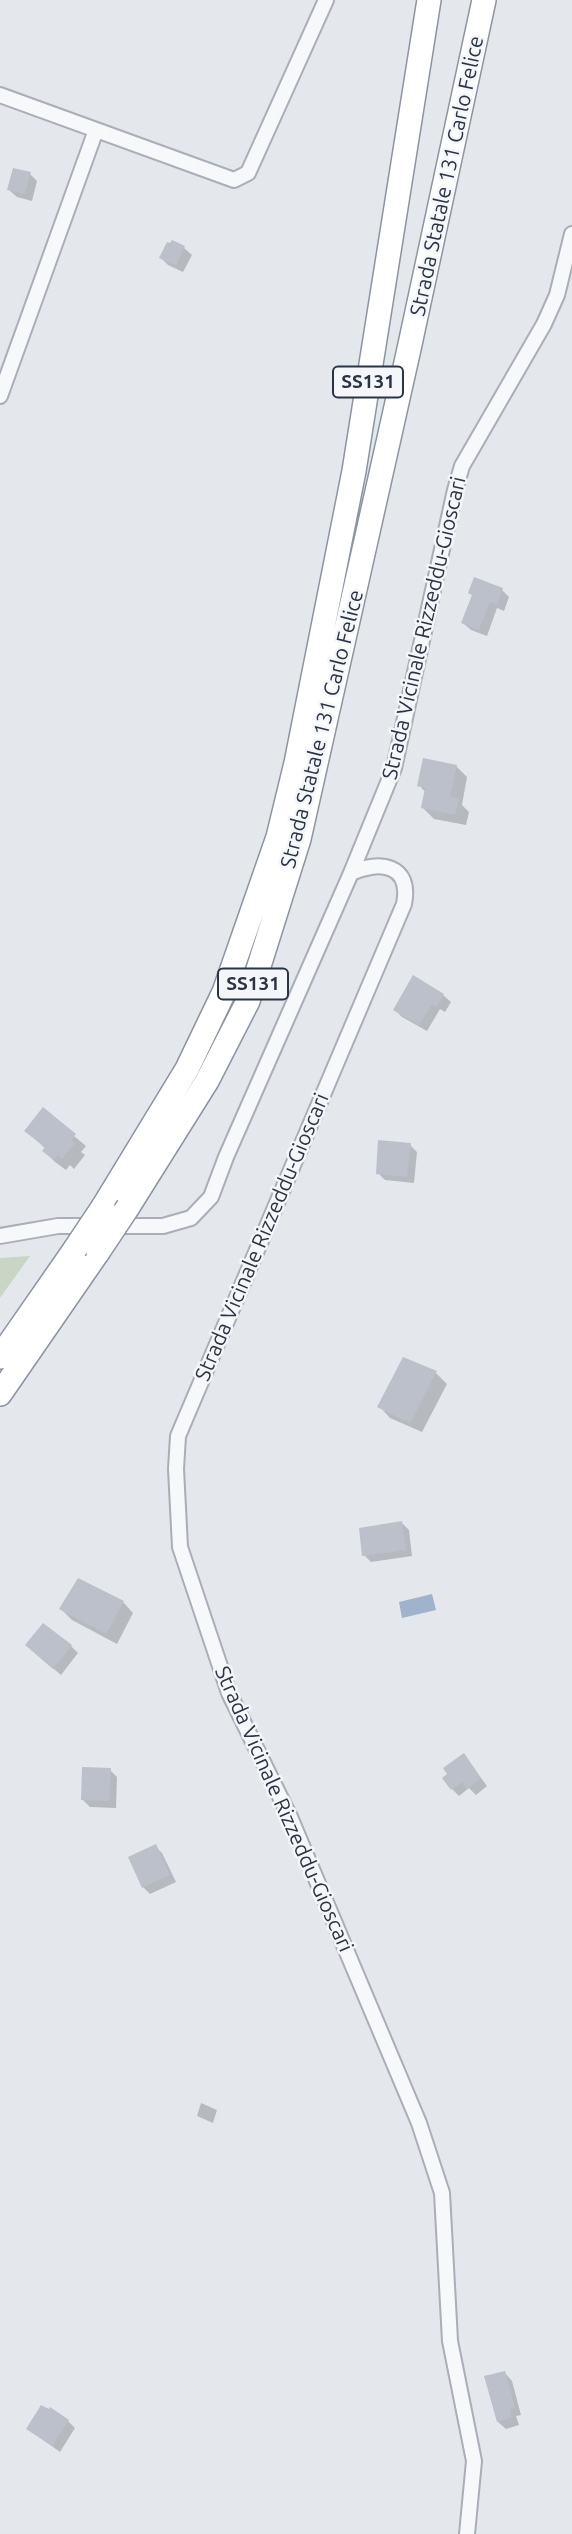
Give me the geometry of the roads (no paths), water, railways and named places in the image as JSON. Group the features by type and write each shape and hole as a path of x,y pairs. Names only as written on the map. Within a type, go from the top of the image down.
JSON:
{"highway":[{"name":"Strada Statale 131 Carlo Felice","path":"0,1394 86,1250 103,1207 187,1069 225,992 278,837 296,763 354,471 429,0"},
{"name":"Strada Statale 131 Carlo Felice","path":"0,1357 86,1250 128,1208 207,1081 248,1000 299,839 324,737 484,0"},
{"path":"296,763 324,737"}],"street":[{"path":"0,95 234,180 248,173 326,0"},
{"path":"0,396 96,130"},
{"name":"Strada Vicinale Rizzeddu-Gioscari","path":"0,1236 58,1226 163,1226 191,1218 211,1197 394,768 455,490 463,466 544,324 557,295 572,234"},
{"name":"Strada Vicinale Rizzeddu-Gioscari","path":"351,873 377,865 390,868 404,885 404,904 178,1436 176,1469 180,1547 229,1693 290,1817 419,2123 442,2193 450,2341 474,2461 467,2534"}],"water":[{"path":"432,1594 436,1610 402,1618 399,1602"}]}
